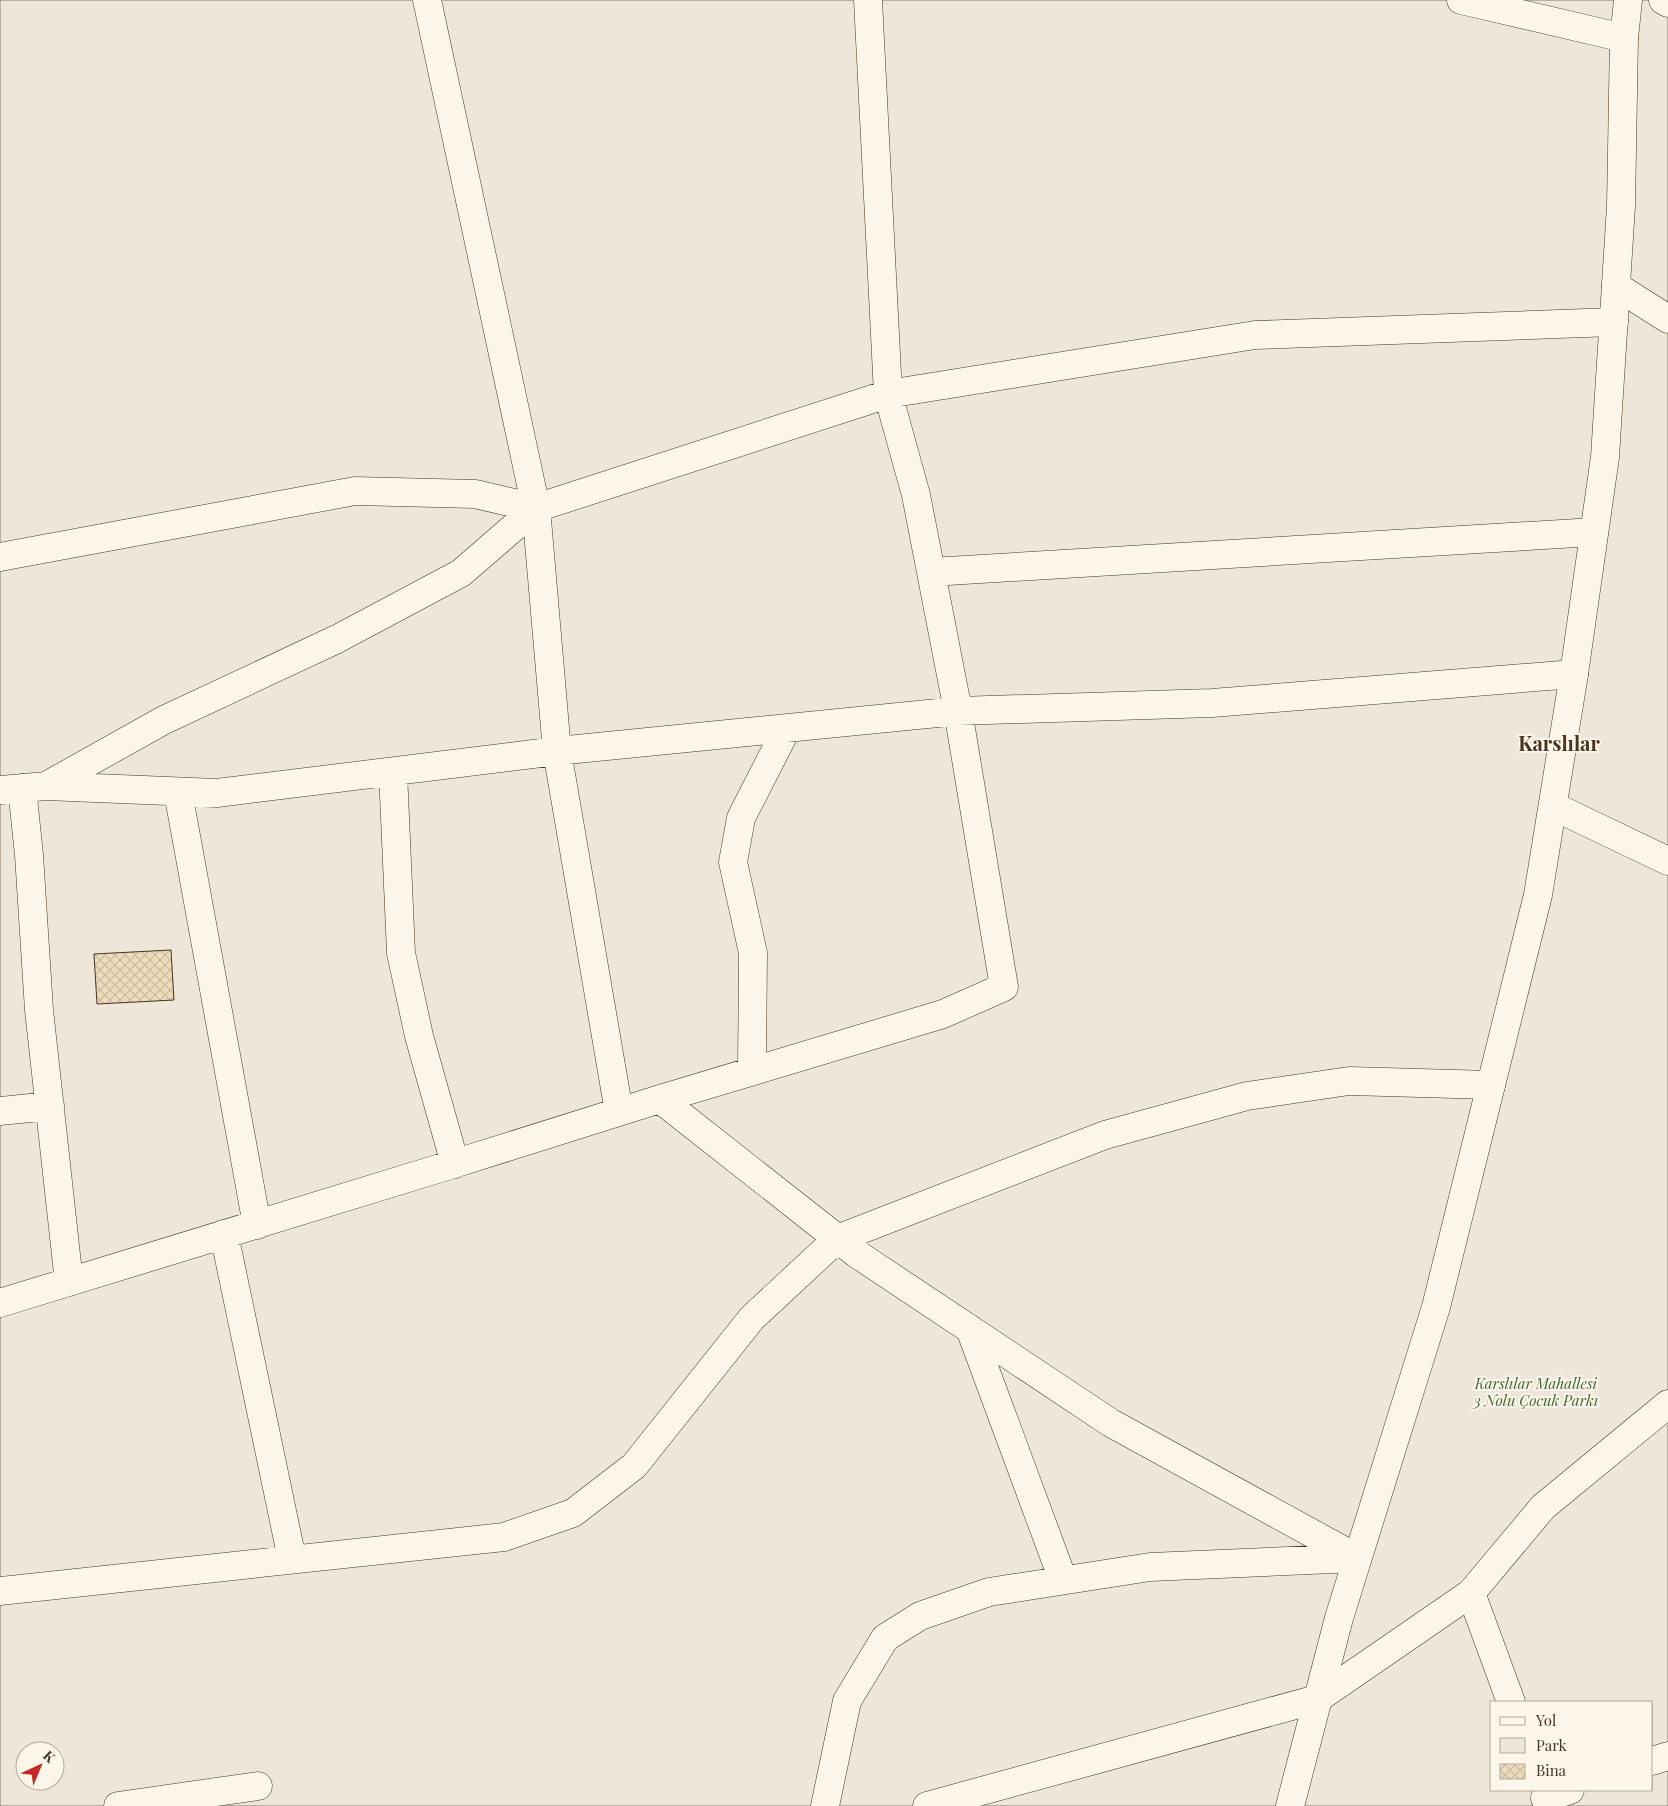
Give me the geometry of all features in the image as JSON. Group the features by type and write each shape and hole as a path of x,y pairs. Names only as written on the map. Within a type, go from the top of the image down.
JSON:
{"street":[{"path":"427,0 536,508 557,751 619,1112"},
{"path":"0,1303 455,1164 660,1099 943,1014 1004,987 958,711 916,495 888,394 868,0"},
{"path":"1461,0 1624,38"},
{"path":"1290,1806 1339,1618 1436,1307 1538,895 1574,674 1605,457 1621,206 1624,38 1628,0"},
{"path":"1663,0 1668,3"},
{"path":"1616,286 1668,319"},
{"path":"23,788 337,639 461,573 536,508 888,394 1255,335 1614,322"},
{"path":"0,557 355,491 475,494 536,508"},
{"path":"931,572 1594,532"},
{"path":"23,788 217,793 557,751 958,711 1212,703 1574,674"},
{"path":"752,1071 752,953 733,862 741,818 787,728"},
{"path":"393,772 401,954 419,1036 455,1164"},
{"path":"23,788 39,1010 69,1282"},
{"path":"178,792 257,1225"},
{"path":"1553,806 1668,861"},
{"path":"0,1591 504,1537 573,1513 634,1466 752,1318 837,1238 1105,1135 1248,1096 1349,1081 1491,1085"},
{"path":"660,1099 857,1254 1111,1423 1358,1558"},
{"path":"0,1111 50,1106"},
{"path":"224,1234 292,1559"},
{"path":"970,1329 1063,1580"},
{"path":"927,1806 1318,1700 1471,1593 1543,1507 1668,1404"},
{"path":"825,1806 847,1701 885,1638 920,1616 989,1592 1150,1567 1358,1558"},
{"path":"1471,1593 1511,1701"},
{"path":"1653,1761 1668,1756"},
{"path":"118,1806 258,1786"}],"green space":[{"name":"Karslılar Mahallesi 3 Nolu Çocuk Parkı","path":"0,0 1668,0 1668,1806 0,1806"}],"building":[{"path":"171,950 174,1000 97,1004 94,954"}],"district":[{"name":"Karslılar","path":"1559,744"}]}
